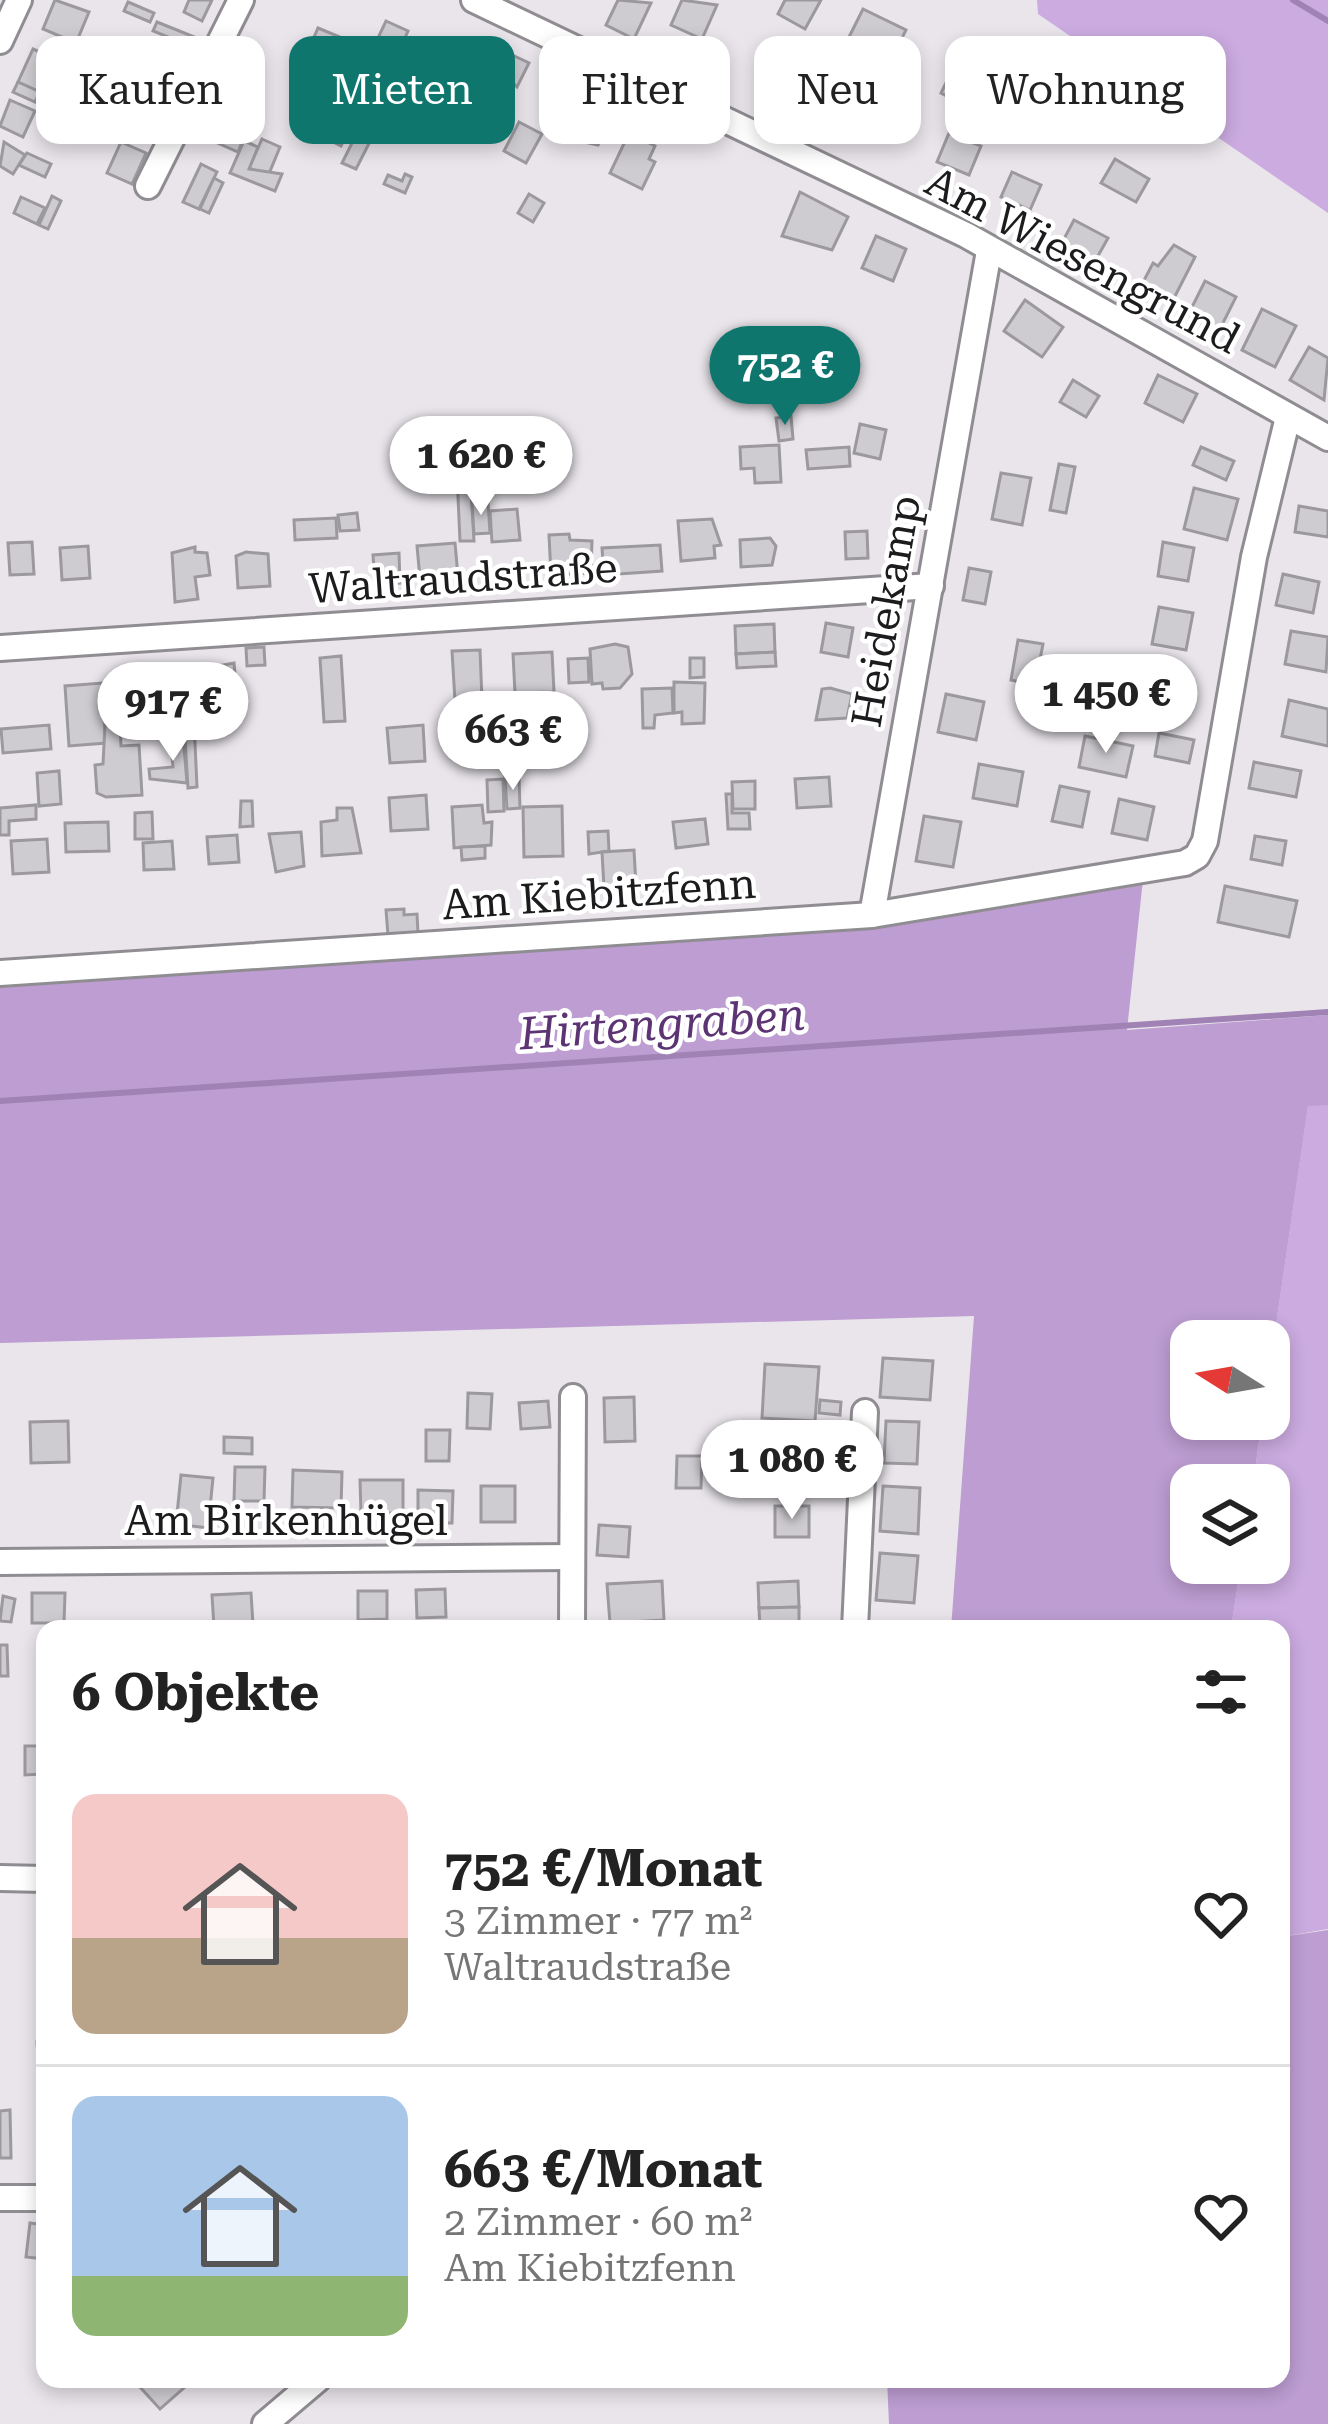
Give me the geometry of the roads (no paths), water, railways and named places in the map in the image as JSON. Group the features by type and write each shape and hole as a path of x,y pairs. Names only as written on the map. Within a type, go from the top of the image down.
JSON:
{"street":[{"path":"0,40 19,0"},
{"path":"148,186 241,0"},
{"name":"Am Wiesengrund","path":"474,0 989,250 1328,438"},
{"name":"Heidekamp","path":"872,915 989,250"},
{"name":"Am Kiebitzfenn","path":"0,973 872,915 1167,868 1197,856 1205,841 1254,556 1288,417"},
{"name":"Waltraudstraße","path":"0,648 931,586"},
{"path":"572,1620 573,1396"},
{"path":"855,1620 865,1412"},
{"name":"Am Birkenhügel","path":"0,1562 572,1557"},
{"path":"0,1878 36,1879"},
{"path":"0,2198 36,2198"},
{"path":"265,2424 307,2388"}],"waterway":[{"path":"1293,0 1328,21"},
{"name":"Hirtengraben","path":"0,1101 1328,1012"}]}
